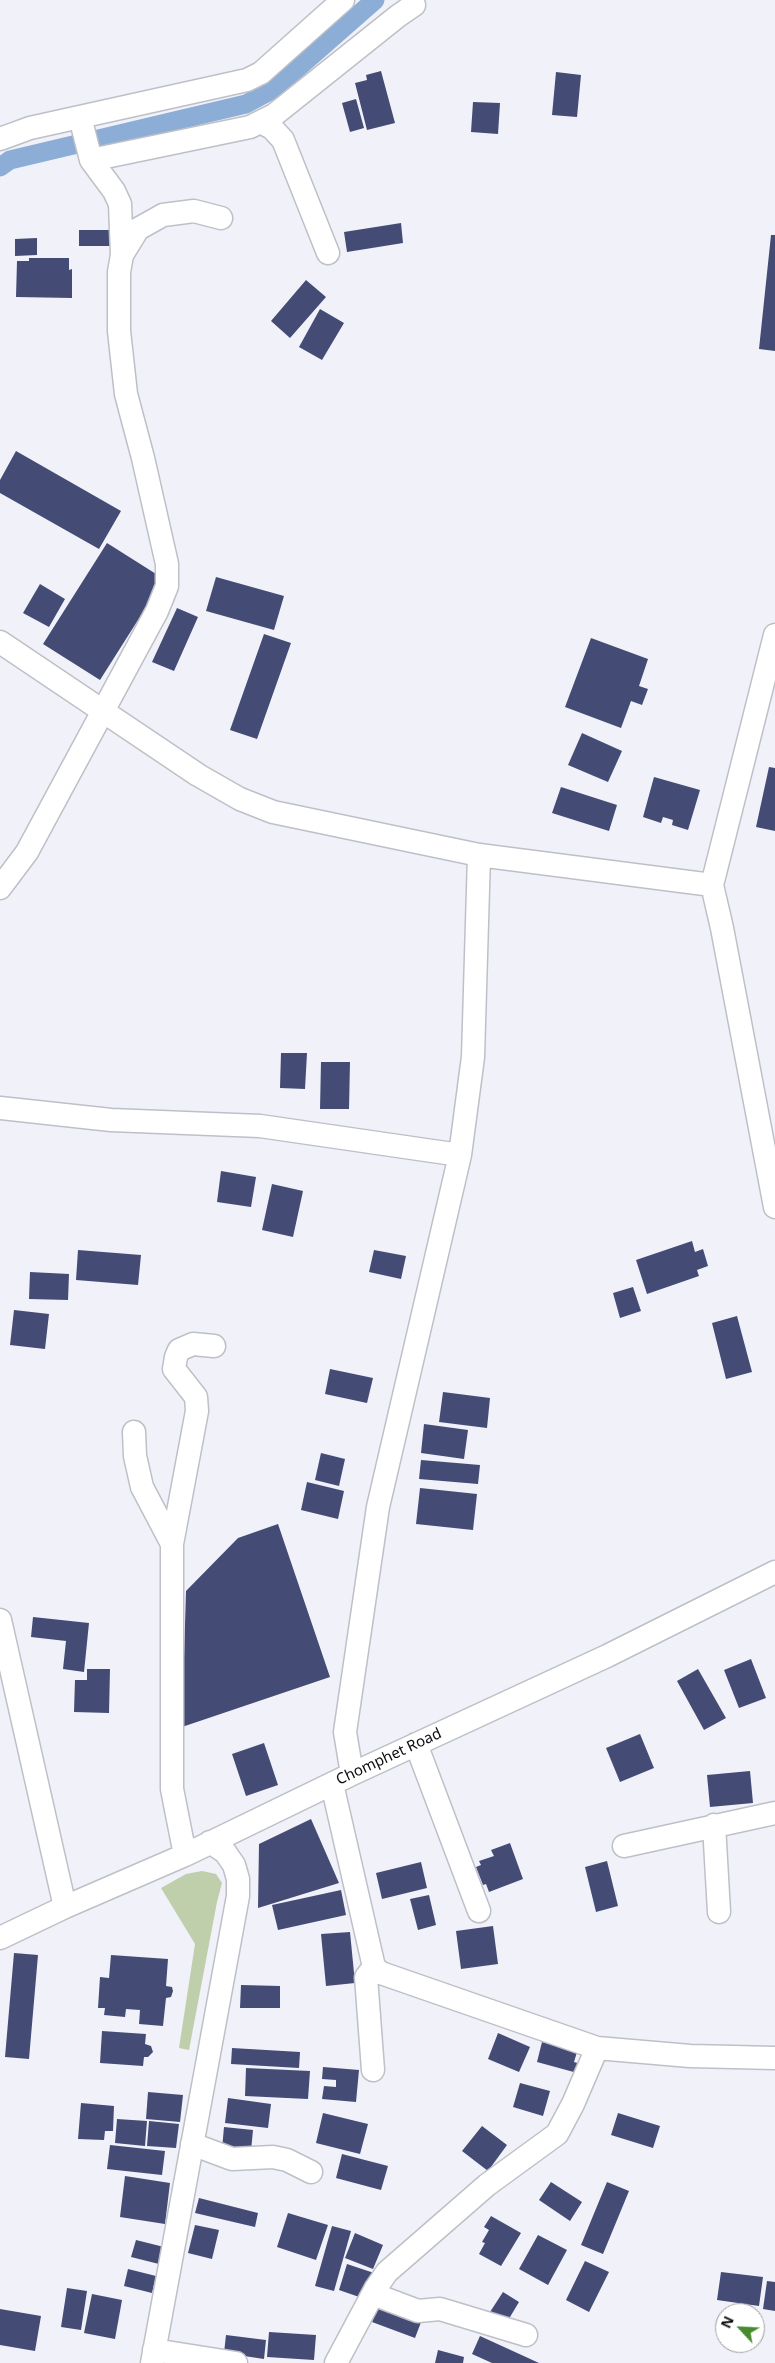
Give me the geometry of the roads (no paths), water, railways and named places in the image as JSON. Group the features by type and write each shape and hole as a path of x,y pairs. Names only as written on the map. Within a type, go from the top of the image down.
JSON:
{"street":[{"path":"0,139 30,128 247,80 261,73 343,0"},
{"path":"91,160 250,127 274,116 414,5"},
{"path":"0,888 27,852 105,711 157,611 167,586 167,564 143,458 126,394 119,332 119,272 122,255 120,204 114,191 91,160 80,117"},
{"path":"260,122 272,128 283,140 328,252"},
{"path":"122,255 138,229 163,215 194,211 221,218"},
{"path":"775,635 712,885 722,928 775,1208"},
{"path":"0,642 198,775 240,799 273,812 479,855 712,885"},
{"path":"352,1774 345,1732 378,1507 460,1155 473,1056 479,855"},
{"path":"0,1108 110,1120 260,1126 460,1155"},
{"path":"185,1854 172,1788 172,1544 197,1411 196,1397 174,1369 179,1350 193,1344 214,1346"},
{"path":"134,1432 134,1456 142,1487 172,1544"},
{"name":"Chomphet Road","path":"0,1938 185,1854 598,1660 775,1572"},
{"path":"0,1620 65,1907"},
{"path":"416,1744 479,1911"},
{"path":"332,1784 374,1967 380,1973 597,2048 690,2056 775,2058"},
{"path":"624,1846 775,1813"},
{"path":"714,1826 719,1912"},
{"path":"210,1842 224,1852 234,1865 238,1879 238,1896 153,2357 236,2363"},
{"path":"372,2070 366,1977 374,1967"},
{"path":"338,2363 373,2294 387,2272 486,2184 556,2134 573,2104 597,2048"},
{"path":"192,2144 232,2159 273,2156 287,2160 311,2172"},
{"path":"373,2294 418,2311 440,2309 526,2335"}],"waterway":[{"path":"0,167 10,160 246,104 270,91 375,0"}]}
